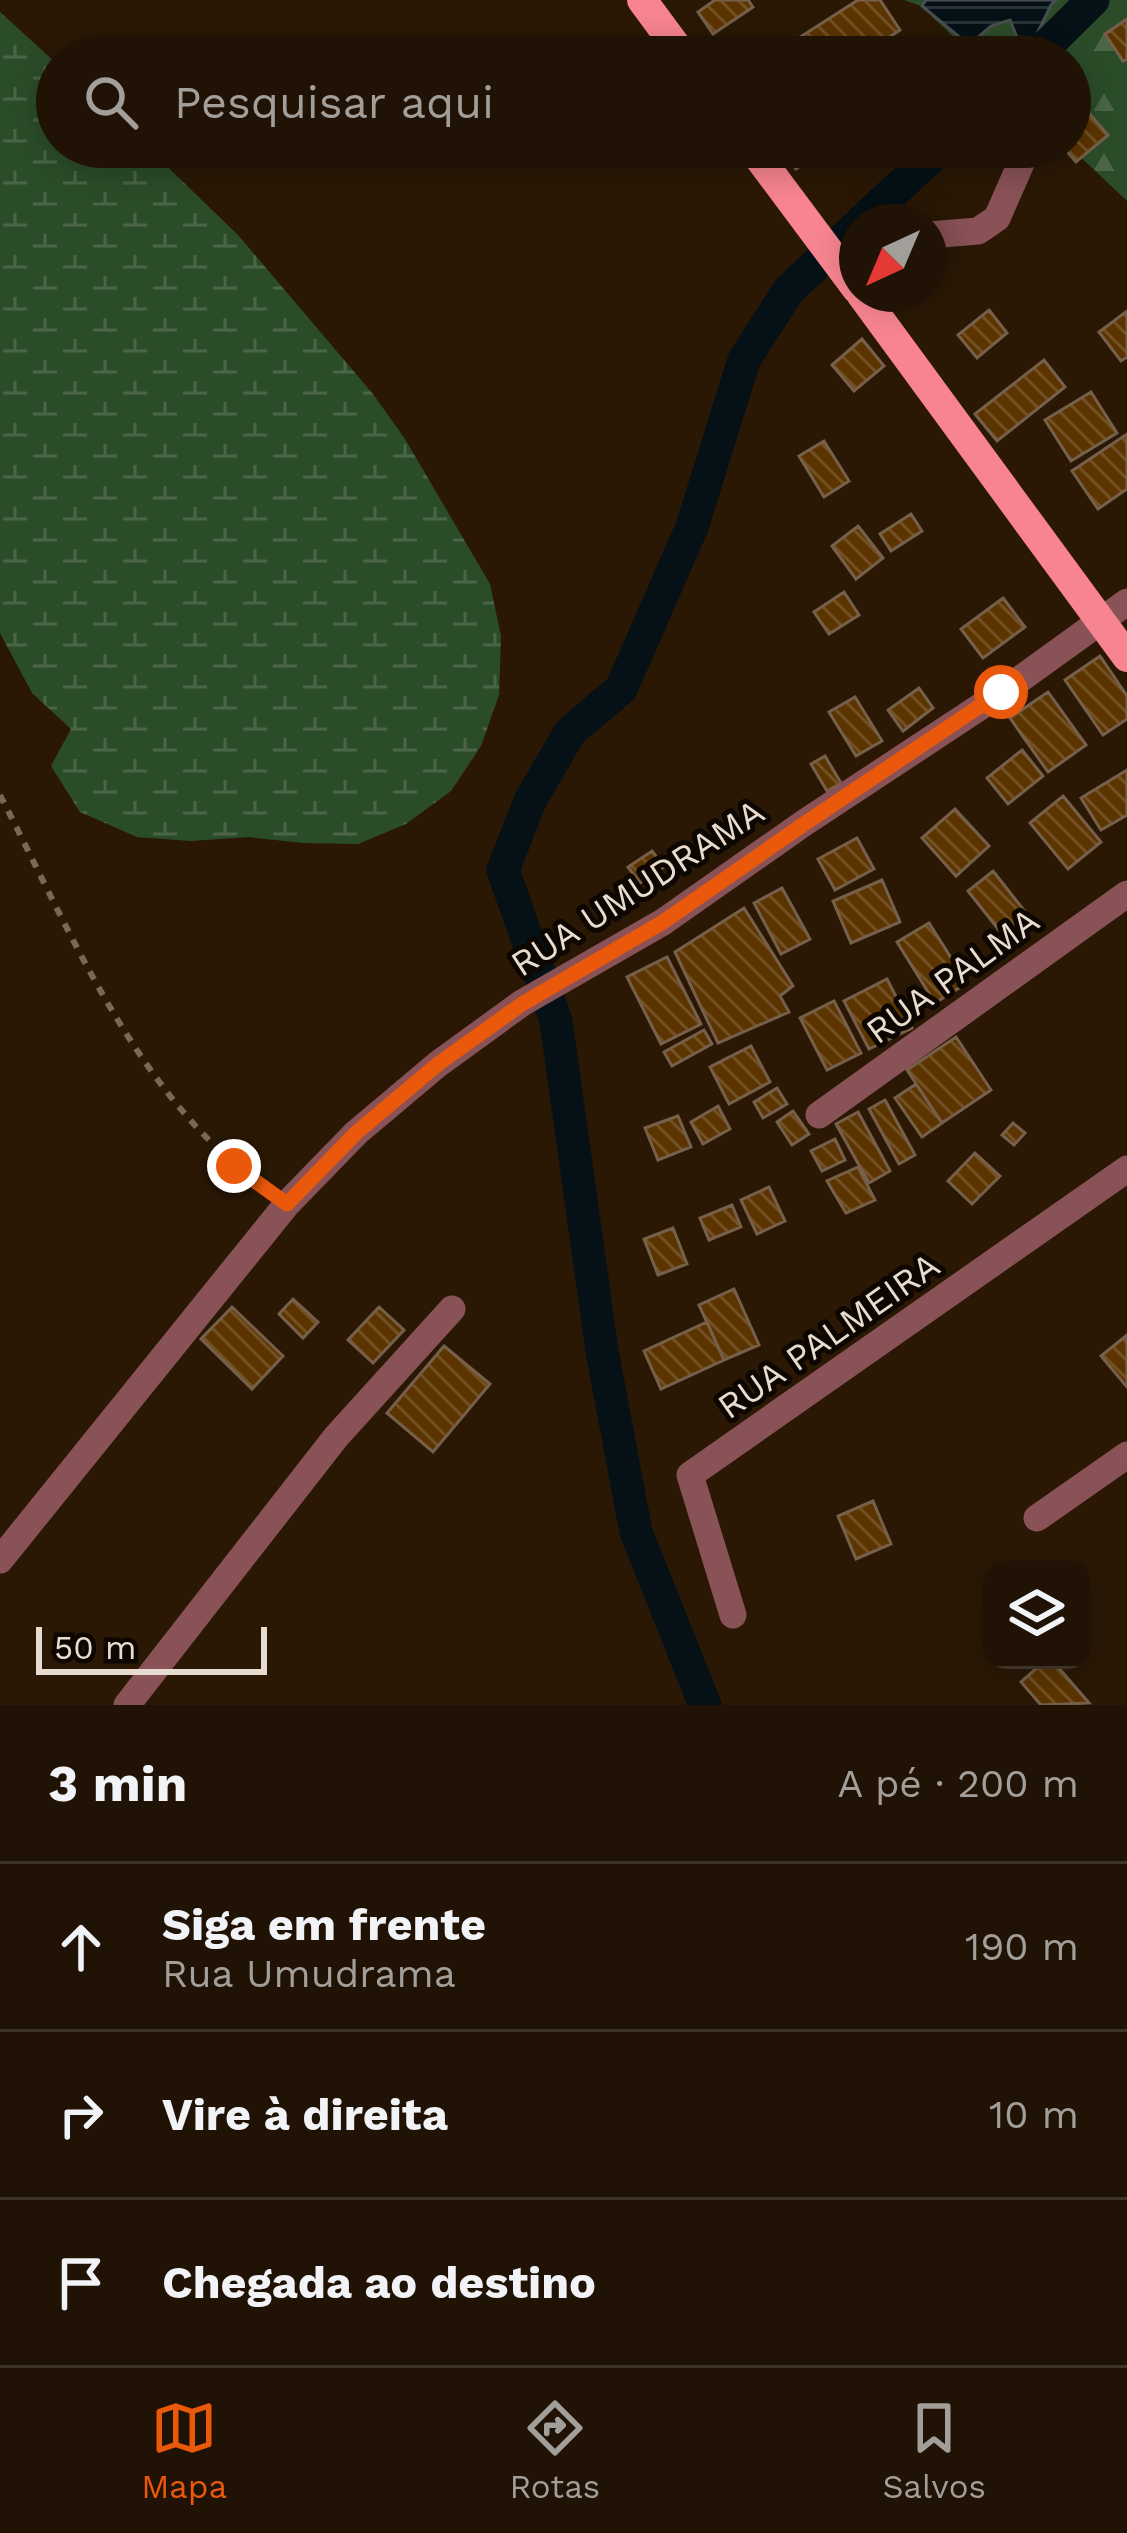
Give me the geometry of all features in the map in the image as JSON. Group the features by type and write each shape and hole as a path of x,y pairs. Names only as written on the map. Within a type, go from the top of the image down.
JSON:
{"main road":[{"path":"642,0 669,36"},
{"path":"767,168 839,265"},
{"path":"874,312 1127,657"}],"street":[{"path":"947,234 978,231 997,218 1019,168"},
{"name":"RUA UMUDRAMA","path":"0,1560 287,1204 356,1133 438,1064 522,1004 663,922 1127,602"},
{"name":"RUA PALMA","path":"819,1115 1127,894"},
{"name":"RUA PALMEIRA","path":"733,1615 690,1475 1127,1169"},
{"path":"127,1705 336,1437 452,1309"},
{"path":"1037,1518 1127,1455"}],"path":[{"path":"0,795 138,1054 220,1152 287,1204"}],"green space":[{"path":"904,0 1127,0 1127,201 1091,167 1091,36 953,36 921,6"},
{"path":"0,12 36,45 36,168 169,168 238,235 373,394 405,439 490,584 501,636 499,695 481,746 451,791 406,824 358,844 137,837 80,812 51,766 71,729 32,693 0,633"}],"shaded area":[{"path":"926,0 1056,0 1036,36 1017,36 1010,20 979,36 958,36 922,6"}],"building":[{"path":"715,0 748,0 753,7 713,34 698,12"},
{"path":"858,0 880,0 900,30 891,36 802,36"},
{"path":"1127,19 1127,59 1123,61 1105,34"},
{"path":"1091,115 1108,135 1091,149"},
{"path":"989,310 1007,333 977,358 958,335"},
{"path":"1127,311 1127,357 1121,361 1099,332"},
{"path":"862,339 884,366 854,391 832,365"},
{"path":"1044,360 1065,387 997,441 975,414"},
{"path":"1091,392 1117,433 1071,461 1045,420"},
{"path":"1127,434 1127,489 1098,509 1072,471"},
{"path":"824,441 849,481 824,497 799,456"},
{"path":"911,514 922,531 891,551 880,534"},
{"path":"858,526 883,558 856,579 832,546"},
{"path":"844,592 859,615 829,634 814,612"},
{"path":"1003,598 1025,627 983,658 961,629"},
{"path":"1100,656 1127,696 1127,719 1103,735 1065,680"},
{"path":"919,688 933,708 903,731 888,710"},
{"path":"1048,692 1086,745 1048,772 1010,718"},
{"path":"855,697 882,741 856,756 829,712"},
{"path":"1022,750 1043,776 1008,804 987,778"},
{"path":"825,756 841,783 827,791 811,764"},
{"path":"1127,770 1127,815 1101,830 1081,798"},
{"path":"1063,796 1101,842 1068,869 1030,823"},
{"path":"955,809 989,846 956,876 922,838"},
{"path":"857,838 874,869 835,890 818,859"},
{"path":"652,851 664,867 640,883 628,867"},
{"path":"993,871 1034,923 1009,943 968,891"},
{"path":"882,880 900,922 851,943 833,901"},
{"path":"782,888 810,939 781,954 754,903"},
{"path":"744,908 793,986 780,996 789,1012 718,1043 675,952"},
{"path":"929,923 967,983 935,1003 897,942"},
{"path":"667,957 701,1024 661,1044 627,977"},
{"path":"887,979 912,1028 869,1049 844,1001"},
{"path":"834,1001 861,1053 827,1070 800,1018"},
{"path":"704,1030 712,1044 672,1066 664,1052"},
{"path":"956,1037 991,1090 942,1123 907,1070"},
{"path":"751,1046 770,1082 729,1104 710,1067"},
{"path":"916,1084 942,1123 922,1137 895,1098"},
{"path":"777,1088 787,1104 763,1118 754,1102"},
{"path":"885,1100 915,1155 899,1164 869,1109"},
{"path":"718,1106 730,1129 703,1144 691,1122"},
{"path":"793,1111 809,1134 792,1145 777,1122"},
{"path":"858,1112 890,1171 869,1183 836,1124"},
{"path":"678,1116 691,1147 658,1160 645,1128"},
{"path":"1013,1123 1025,1133 1014,1145 1002,1135"},
{"path":"835,1139 845,1160 822,1171 811,1151"},
{"path":"975,1153 1000,1176 972,1204 948,1181"},
{"path":"858,1167 875,1200 846,1213 827,1181"},
{"path":"769,1187 785,1221 757,1234 741,1200"},
{"path":"732,1205 741,1227 709,1240 700,1218"},
{"path":"673,1228 687,1264 658,1275 644,1239"},
{"path":"734,1289 759,1345 724,1360 699,1305"},
{"path":"293,1299 318,1322 303,1338 279,1314"},
{"path":"863,1306 868,1315 847,1327 842,1318"},
{"path":"232,1307 283,1356 252,1389 201,1339"},
{"path":"379,1307 404,1330 373,1363 348,1340"},
{"path":"707,1322 724,1360 661,1389 644,1351"},
{"path":"1127,1335 1127,1387 1101,1356"},
{"path":"444,1346 490,1384 433,1452 387,1413"},
{"path":"873,1501 891,1544 856,1559 838,1516"},
{"path":"1036,1669 1060,1669 1089,1703 1041,1705 1021,1682"}],"waterway":[{"path":"1056,36 1093,0"},
{"path":"880,204 919,168"},
{"path":"705,1705 636,1532 602,1351 556,1021 503,870 530,801 570,732 621,689 692,527 744,360 788,291 839,243"}],"route":[{"path":"234,1166 287,1204 356,1133 438,1064 522,1004 663,922 1001,692"}]}
